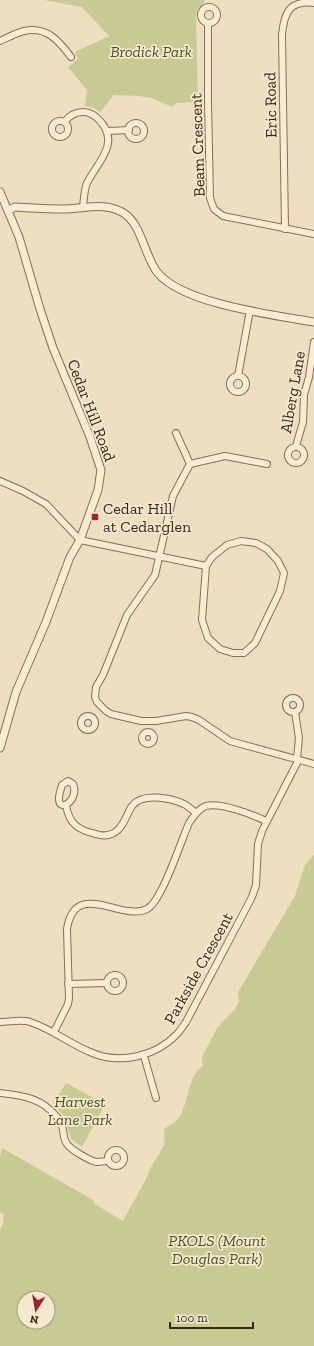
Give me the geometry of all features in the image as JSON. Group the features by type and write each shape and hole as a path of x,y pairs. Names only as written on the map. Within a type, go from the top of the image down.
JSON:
{"street":[{"name":"Eric Road","path":"285,229 283,25 287,13 293,5 298,2 305,1 314,3"},
{"name":"Beam Crescent","path":"208,23 210,198 214,209 222,216 314,234"},
{"path":"0,41 24,31 37,31 49,34 59,42 71,57"},
{"path":"64,122 68,117 86,112 94,115 108,131 109,135 107,150 87,183 84,193 83,207"},
{"path":"108,131 129,130"},
{"name":"Cedar Hill Road","path":"0,192 9,210 19,237 53,348 99,462 101,479 80,540 70,556 46,622 16,692 0,748"},
{"path":"9,210 15,207 65,209 106,206 122,212 132,222 142,240 151,264 167,282 185,292 215,302 314,322"},
{"path":"238,376 250,310"},
{"name":"Alberg Lane","path":"296,446 303,422 304,395 309,377 314,342"},
{"path":"176,433 190,464"},
{"path":"267,464 225,456 190,464 173,496 155,575 127,615 103,675 96,687 95,697 101,707 111,714 141,721 186,716 192,717 199,720 230,742 297,758 314,764"},
{"path":"0,481 23,491 46,504 80,540 206,566"},
{"path":"241,541 256,543 267,549 278,561 284,573 280,591 255,643 244,653 233,653 220,649 208,638 202,620 206,566 212,557 227,545 241,541"},
{"path":"93,717 101,707"},
{"name":"Parkside Crescent","path":"0,1022 29,1022 54,1032 90,1052 106,1057 120,1059 144,1056 163,1046 177,1034 186,1022 252,897 256,885 258,844 266,821 297,763 299,738 295,712"},
{"path":"148,721 148,732"},
{"path":"66,805 70,819 80,829 101,835 113,834 118,830 133,804 148,797 162,798 184,804 196,813"},
{"path":"54,1032 68,1004 67,929 68,922 72,914 78,908 93,903 126,911 141,911 148,909 158,896 167,878 189,824 196,813 206,806 214,806 251,814 266,821"},
{"path":"68,984 107,983"},
{"path":"144,1056 156,1098"},
{"path":"0,1093 17,1094 49,1108 58,1118 62,1127 63,1137 67,1144 91,1161 108,1161"}],"green space":[{"name":"Brodick Park","path":"44,0 204,0 204,4 198,8 196,15 198,102 176,103 172,107 151,98 114,95 100,112 94,108 85,106 87,90 68,67 78,59 75,52 109,36 82,7"},
{"name":"PKOLS (Mount Douglas Park)","path":"314,855 314,1346 0,1346 0,1229 3,1224 4,1214 0,1212 0,1158 2,1148 93,1200 95,1204 123,1221 164,1145 164,1129 176,1121 181,1114 194,1077 203,1066 202,1057 217,1028 235,1009 239,1002 238,992 295,896 305,865"},
{"name":"Harvest Lane Park","path":"66,1083 105,1104 82,1147 71,1139 64,1116 53,1104"}],"place":[{"name":"Cedar Hill at Cedarglen","path":"95,517"}]}
